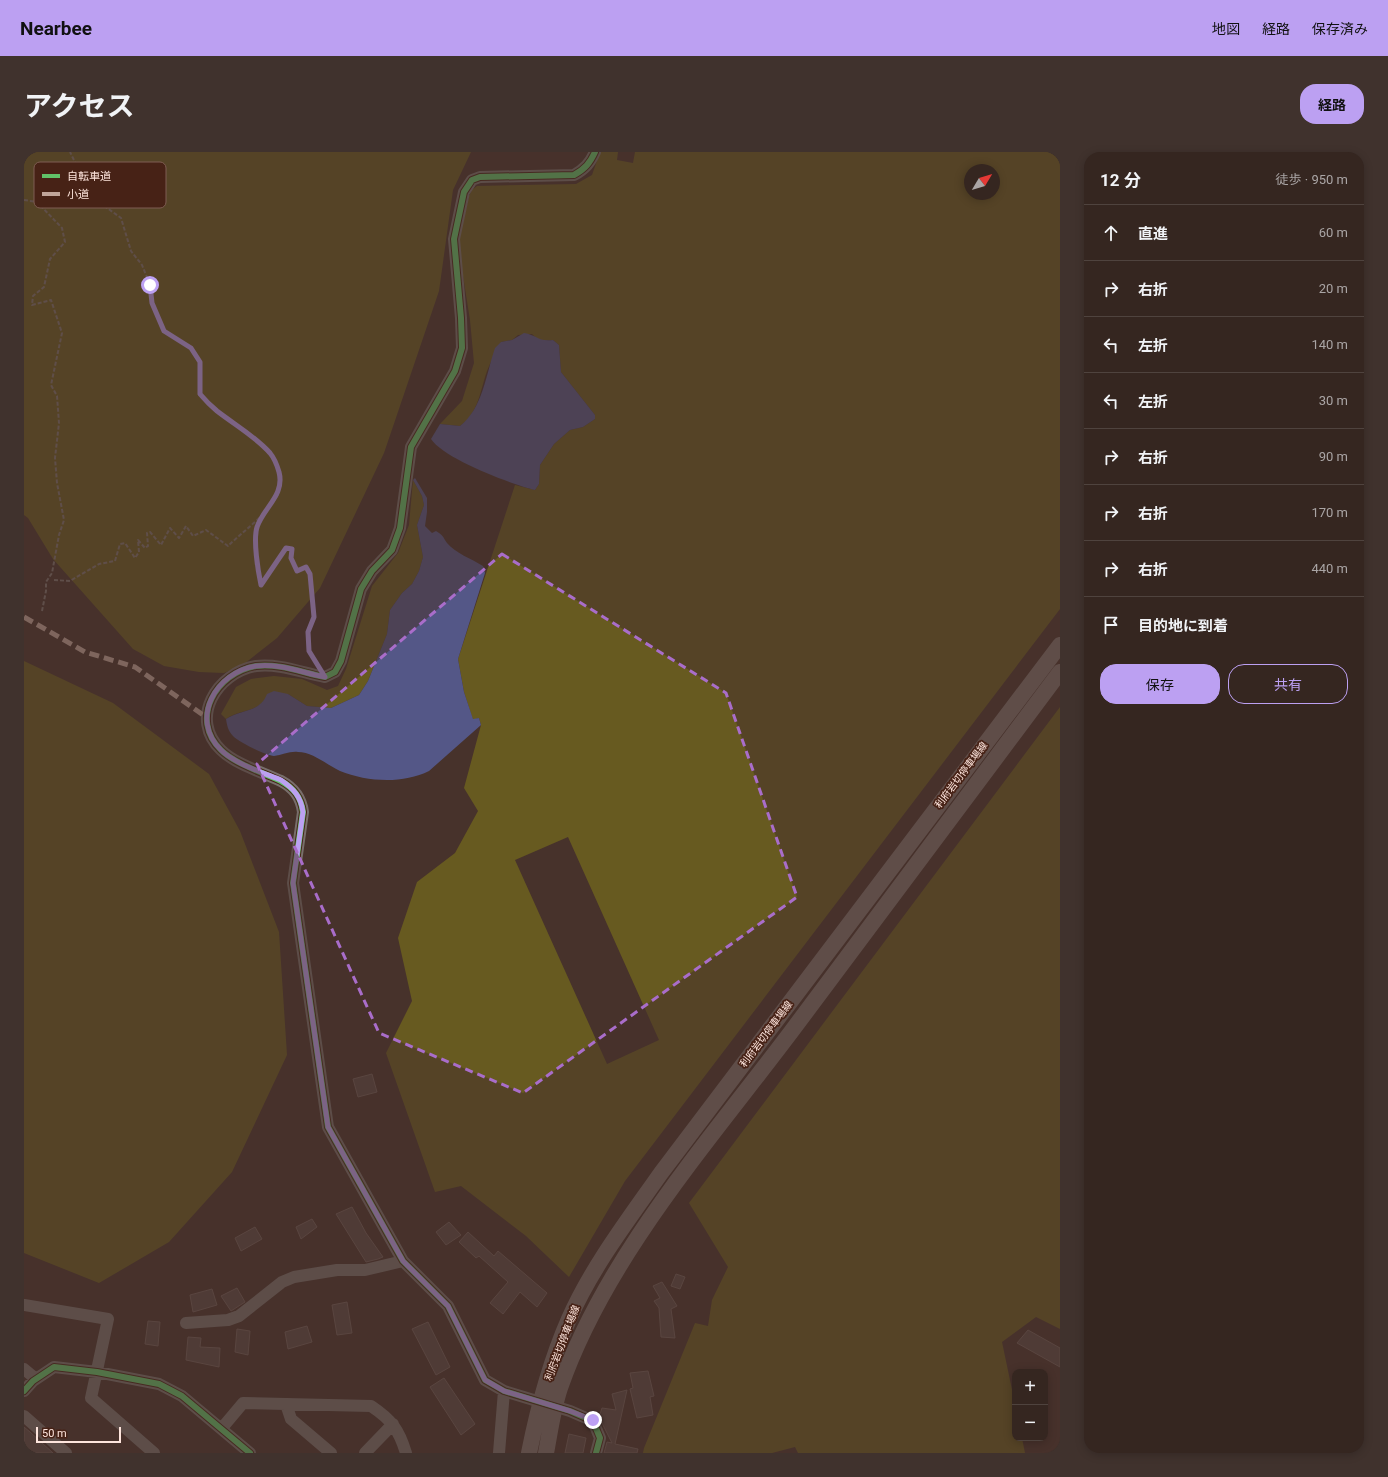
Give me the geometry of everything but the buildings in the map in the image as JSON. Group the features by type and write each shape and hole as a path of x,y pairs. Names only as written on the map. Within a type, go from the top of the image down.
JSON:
{"main road":[{"name":"利府岩切停車場線","path":"529,1453 548,1405 569,1320 591,1277 617,1236 670,1160 1060,645"},
{"name":"利府岩切停車場線","path":"546,1453 548,1405 566,1376 596,1308 629,1252 666,1196 1060,672"}],"street":[{"path":"595,152 591,162 574,175 480,178 472,180 469,183 464,192 454,239 462,348 455,371 410,447 400,528 392,550 372,571 361,589 341,661 335,672 325,677 284,667 256,666 241,671 227,679 215,690 206,717 212,736 220,750 231,758 281,780 289,786 301,801 303,812 293,883 328,1127 403,1261 448,1306 485,1380 504,1391 593,1420 600,1438 596,1453"},
{"path":"186,1323 228,1320 239,1316 282,1282 294,1276 337,1270 365,1270 403,1261"},
{"path":"24,1305 108,1318 91,1398 154,1453"},
{"path":"24,1391 36,1379 54,1367 97,1372 159,1384 182,1396 250,1453"},
{"path":"24,1369 36,1379"},
{"path":"499,1453 504,1391"},
{"path":"222,1428 243,1403 372,1406 393,1424 400,1434 406,1453"},
{"path":"286,1404 291,1419 331,1453"},
{"path":"24,1416 66,1453"},
{"path":"365,1453 393,1424"}],"path":[{"path":"70,152 75,162"},
{"path":"24,200 34,202"},
{"path":"42,611 46,591 46,582 52,573 57,542 64,520 57,483 56,458 59,423 57,396 51,385 62,333 51,300 32,305 32,300 33,296 44,287 50,259 65,242 62,228 43,208"},
{"path":"54,580 70,581 99,564 115,561 120,544 125,543 135,558 139,552 138,540 145,548 148,546 147,533 150,532 161,546 170,528 179,538 186,526 193,536 206,530 228,546 263,514 276,497 282,484 277,463 270,453 241,427 217,411 200,394 200,362 191,348 164,331 152,303 150,285 142,265 131,251 122,218 108,208"},
{"path":"263,514 257,529 257,570 261,585 286,548 292,549 291,558 297,571 306,567 310,574 314,617 308,632 309,651 325,677"}],"highlighted area":[{"path":"502,554 726,693 797,897 523,1093 379,1033 257,764"}],"shaded area":[{"path":"24,152 471,152 453,190 439,291 384,453 320,588 277,638 244,664 224,673 199,672 164,666 133,649 53,559 28,518 24,515"},
{"path":"600,152 618,152 617,160 633,163 635,152 1060,152 1060,609 625,1181 569,1277 526,1236 461,1186 435,1192 386,1053 412,1001 398,938 417,882 455,853 478,811 464,788 481,725 479,718 473,720 464,692 458,659 515,485 535,490 539,484 540,465 554,444 570,430 583,427 595,419 595,415 561,372 559,345 553,340 541,340 532,334 518,335 512,340 501,342 487,371 478,401 471,414 460,426 440,424 462,401 474,363 470,320 458,244 469,196 472,190 477,186 576,184 592,175","holes":["568,837 659,1040 607,1064 515,860"]},
{"path":"413,480 422,496 424,505 417,525 423,557 419,571 412,584 402,593 390,610 387,634 368,681 359,695 331,708 307,706 288,694 268,694 260,705 255,708 226,719 221,714 236,687 251,679 274,676 302,679 327,690 338,686 346,669 372,586 398,553 409,525"},
{"path":"24,661 113,703 209,774 240,831 279,932 287,1055 232,1172 169,1242 99,1283 24,1253"},
{"path":"1060,707 1060,1329 1036,1317 1002,1342 1012,1390 1012,1441 1023,1441 1025,1453 798,1453 795,1447 772,1453 643,1453 695,1323 708,1326 712,1300 728,1267 689,1203"}],"water":[{"path":"524,333 544,340 553,340 559,345 561,372 595,415 595,419 583,427 570,430 554,444 540,465 539,484 535,490 479,470 449,455 438,447 431,439 440,424 460,426 468,419 483,390 495,348 501,342 512,340"},
{"path":"415,478 427,498 425,526 432,533 436,531 443,536 450,547 454,550 483,566 485,573 458,659 464,692 473,719 479,718 481,725 429,771 397,780 373,779 351,775 340,771 314,756 304,753 292,752 274,756 265,754 236,739 231,734 227,726 226,719 255,708 260,705 267,694 274,691 288,694 307,706 331,708 359,695 368,681 387,634 390,610 402,593 412,584 419,571 423,557 417,525 424,505 422,496 413,480"}],"marked path":[{"path":"24,617 85,652 135,667 206,717"}],"cycle path":[{"path":"595,152 587,165 574,175 480,177 472,180 464,192 454,239 462,348 455,371 411,447 400,528 392,550 372,571 361,589 341,661 335,672 325,677 265,665 242,670 229,678 219,687 207,712 207,725 212,738 227,755 242,764 286,784 299,797 301,802 303,812 293,883 328,1127 403,1261 448,1306 485,1380 504,1391 570,1411 593,1421 600,1438 596,1453"},
{"path":"24,1391 33,1381 54,1367 97,1372 159,1384 182,1396 250,1453"}],"route":[{"path":"150,285 152,303 164,331 191,348 200,362 200,394 217,411 241,427 270,453 277,463 282,484 276,497 263,514 257,529 257,570 261,585 286,548 292,549 291,558 297,571 306,567 310,574 314,617 308,632 309,651 325,677 284,667 256,666 241,671 227,679 215,690 206,717 212,736 220,750 231,758 281,780 296,793 301,801 303,812 293,883 328,1127 403,1261 448,1306 485,1380 504,1391 570,1411 593,1420"}]}
